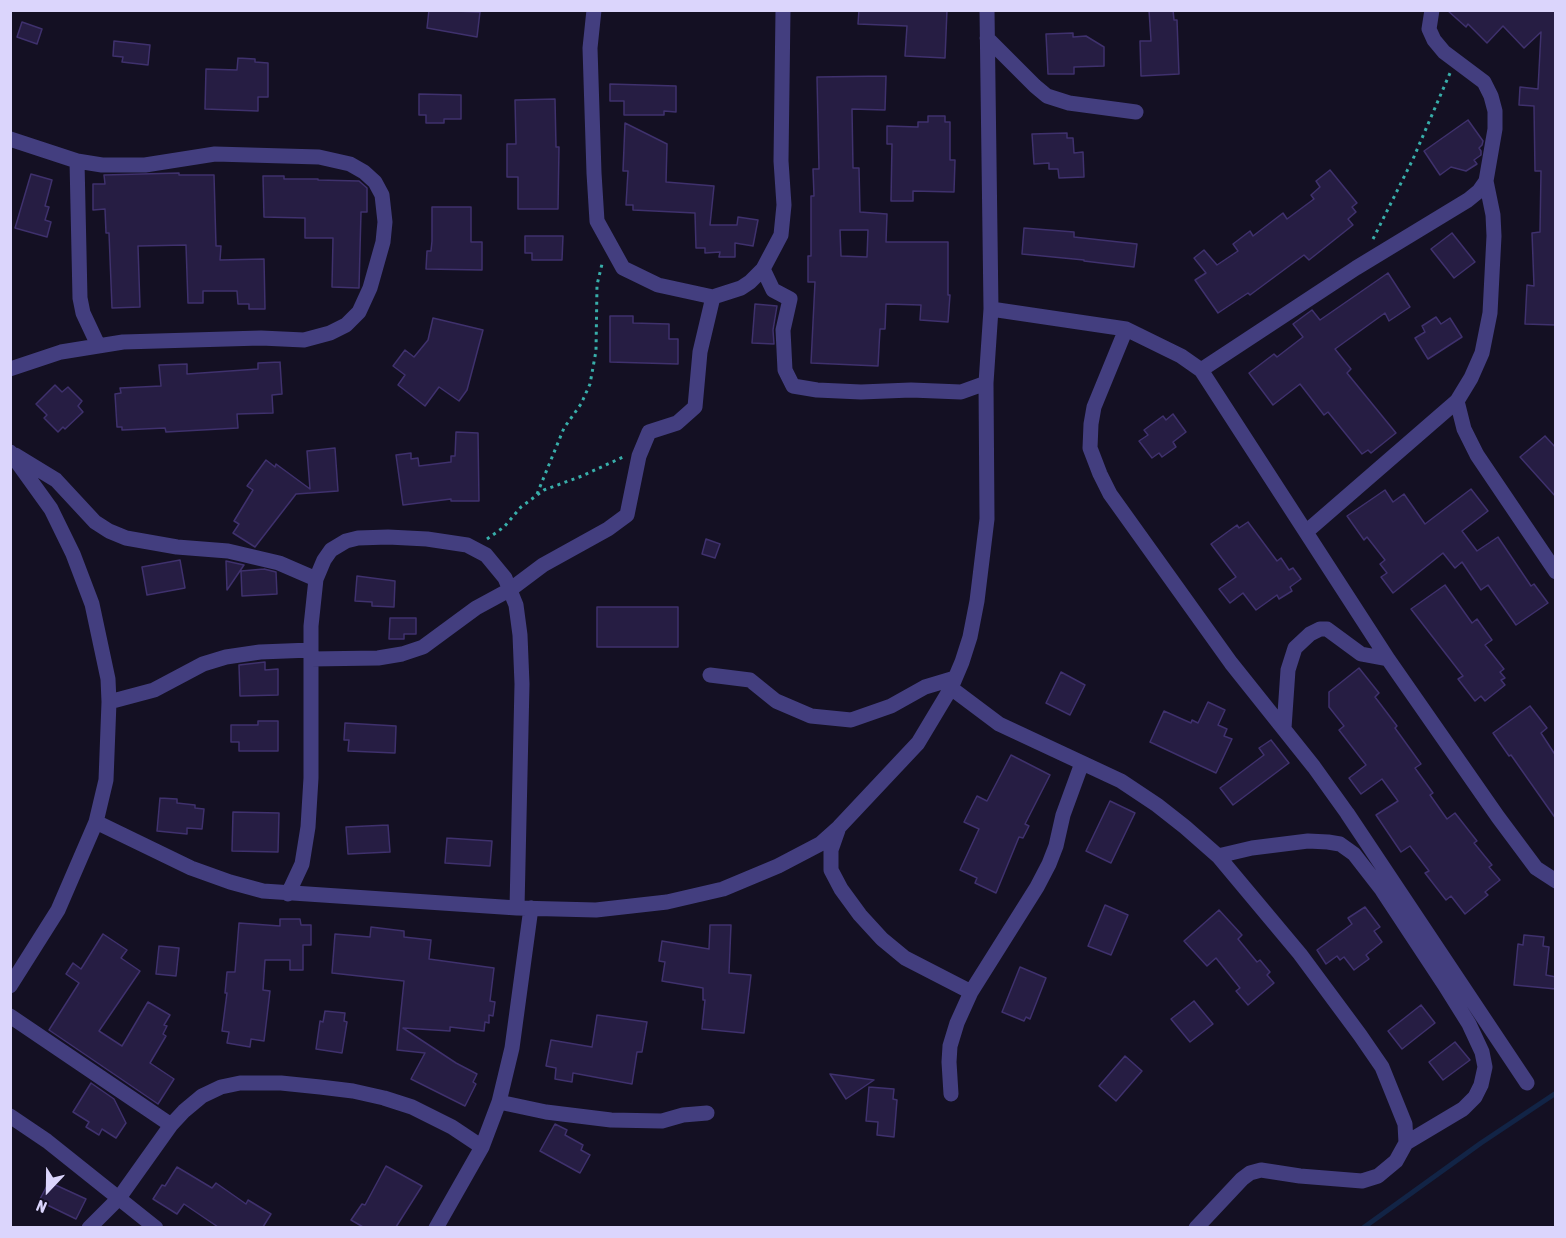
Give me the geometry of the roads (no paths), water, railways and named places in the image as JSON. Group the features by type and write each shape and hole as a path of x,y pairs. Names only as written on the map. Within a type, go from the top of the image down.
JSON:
{"street":[{"path":"594,10 590,48 597,221 623,268 645,280 713,297 741,288 763,269 778,241 783,205 781,161 783,10"},
{"path":"96,822 191,868 263,891 524,908 596,909 667,902 723,889 778,867 820,844 839,827 918,743 953,683 970,637 977,601 987,519 987,383 991,309 987,10"},
{"path":"1306,532 1457,402 1482,353 1490,314 1494,236 1493,215 1486,181 1495,129 1495,111 1484,82 1444,52 1434,40 1429,29 1431,10"},
{"path":"987,38 1047,96 1069,104 1136,112"},
{"path":"10,139 77,161 102,165 145,165 216,154 319,157 350,164 375,182 382,195 385,222 377,265 359,312 346,325 330,333 304,340 227,339 123,342 61,352 10,369"},
{"path":"77,161 80,298 83,313 98,345"},
{"path":"1201,370 1356,268 1468,200 1486,181"},
{"path":"763,269 773,290 790,299 783,330 784,370 793,386 817,390 861,392 910,390 961,392 987,383"},
{"path":"109,702 154,690 203,664 226,657 260,652 378,658 402,654 423,646 476,608 511,589 543,565 625,518 629,511 643,446 649,432 677,423 695,407 700,352 713,297"},
{"path":"991,309 1126,329 1181,356 1201,370 1388,659 1536,868 1556,881"},
{"path":"1126,329 1094,406 1090,424 1090,448 1110,494 1218,645 1347,813 1527,1083"},
{"path":"1457,402 1464,429 1478,455 1556,572"},
{"path":"11,453 56,480 95,522 109,531 126,538 177,547 235,552 279,563 316,579"},
{"path":"10,986 58,910 96,822 106,780 109,702 108,679 92,604 73,554 51,509 11,453"},
{"path":"288,894 302,864 308,827 312,603 316,579 331,550 346,541 358,538 398,537 452,541 467,545 486,555 494,562 511,589 516,605 520,635 524,908 512,1048 499,1102 482,1147 436,1227"},
{"path":"1284,728 1288,670 1295,648 1310,634 1320,629 1327,629 1361,654 1388,659"},
{"path":"710,675 750,680 776,701 812,716 851,720 891,706 925,687 953,683 999,724 1121,781 1157,805 1218,856 1300,954 1354,1025 1382,1067 1405,1124 1406,1143"},
{"path":"951,1094 950,1046 957,1023 970,992 1037,887 1049,864 1063,815 1082,763"},
{"path":"839,827 831,850 831,870 841,889 860,915 882,939 905,958 970,992"},
{"path":"1196,1227 1250,1173 1261,1170 1362,1181 1378,1176 1396,1161 1406,1143 1453,1116 1476,1098 1485,1068 1482,1052 1469,1024 1375,881 1354,854 1340,844 1308,841 1252,848 1218,856"},
{"path":"10,1016 171,1125"},
{"path":"89,1227 119,1198 171,1125 202,1096 222,1087 240,1083 281,1083 353,1091 384,1098 412,1107 452,1127 482,1147"},
{"path":"499,1102 546,1112 611,1120 662,1121 683,1115 707,1113"},
{"path":"10,1116 47,1141 156,1227"}],"waterway":[{"path":"1363,1228 1481,1143 1556,1093"}]}
